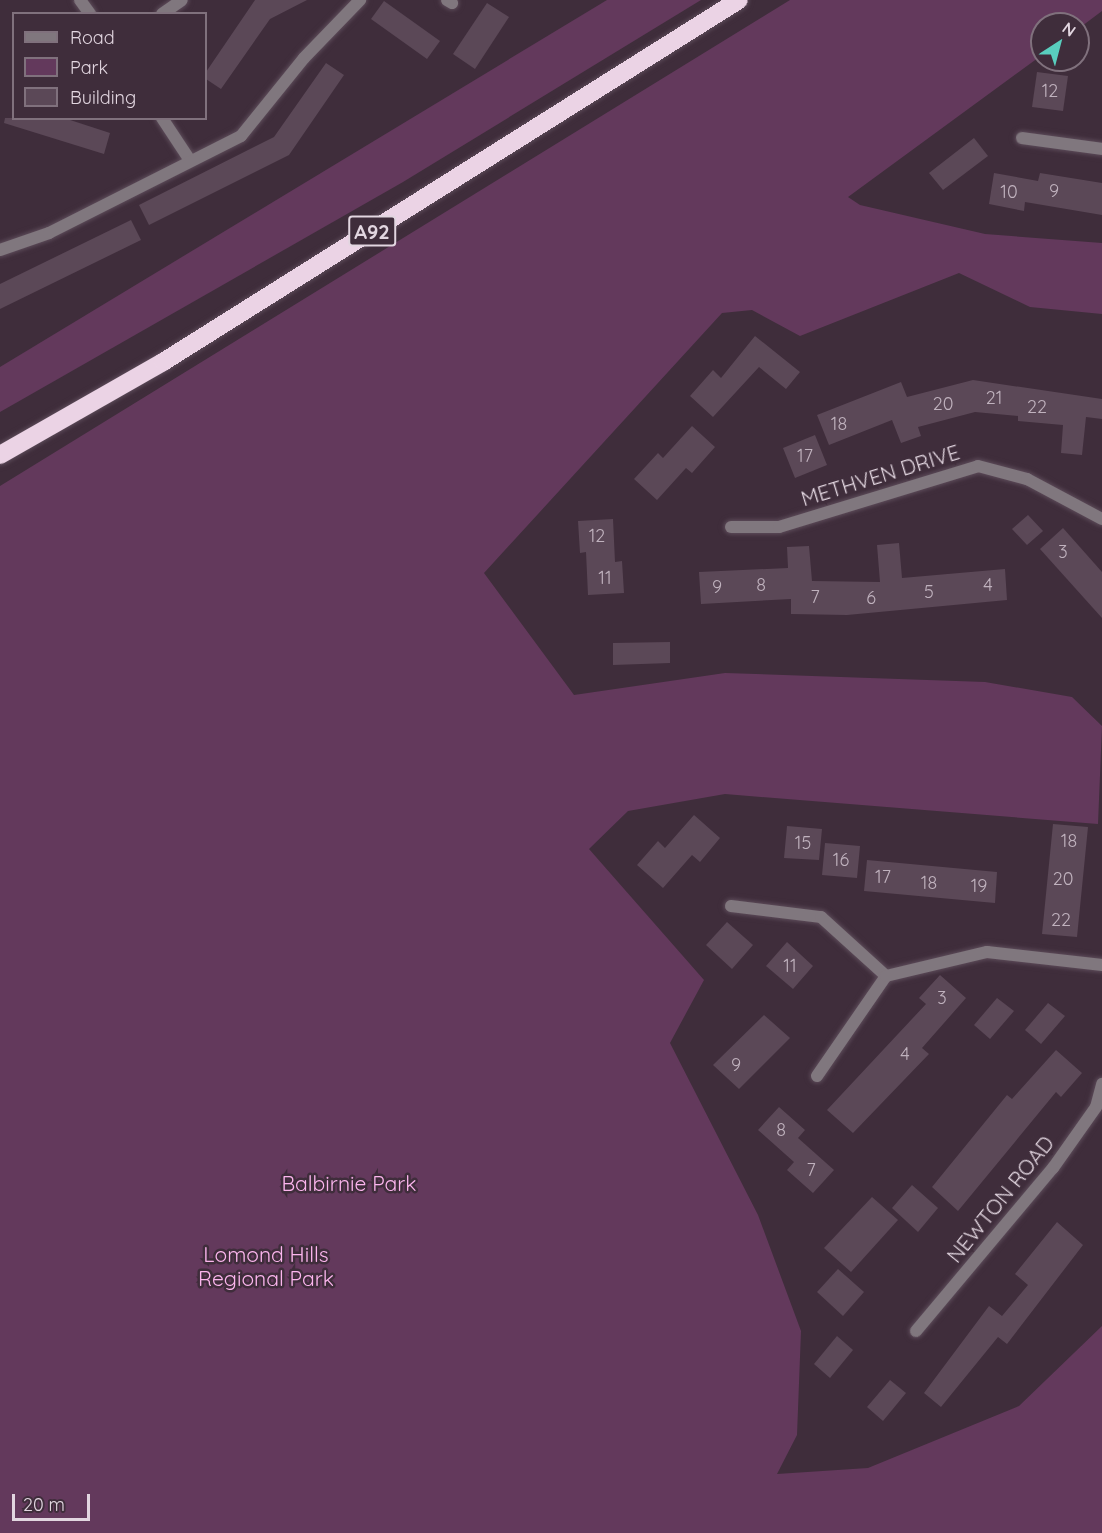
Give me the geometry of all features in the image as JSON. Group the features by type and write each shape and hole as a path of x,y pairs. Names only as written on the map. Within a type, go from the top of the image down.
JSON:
{"highway":[{"name":"A92","path":"0,455 163,362 739,0"}],"street":[{"path":"165,12 182,0"},
{"path":"0,250 49,233 189,159 241,136 304,58 360,0"},
{"path":"163,120 189,159"},
{"path":"1022,138 1102,149"},
{"name":"METHVEN DRIVE","path":"731,527 779,527 978,466 1027,479 1102,519"},
{"path":"731,906 821,917 886,976"},
{"path":"817,1076 886,976 987,952 1102,965"},
{"name":"NEWTON ROAD","path":"916,1330 1053,1168 1096,1107 1102,1084"}],"green space":[{"path":"607,0 701,0 403,182 0,412 0,367"},
{"name":"Balbirnie Park","path":"790,0 1102,0 1102,11 1090,20 1090,12 1030,12 1030,64 848,197 860,205 985,234 1102,243 1102,314 1030,307 959,273 800,336 752,310 722,313 484,573 574,695 725,673 985,682 1072,697 1102,726 1098,824 725,794 628,811 589,849 704,980 670,1043 758,1215 801,1331 797,1435 777,1474 868,1468 1019,1406 1102,1326 1102,1533 0,1533 0,486"}],"building":[{"path":"255,0 307,0 270,19 221,89 207,80 207,71"},
{"path":"384,1 440,41 427,59 371,19"},
{"path":"487,3 509,17 475,69 453,54"},
{"path":"326,63 344,75 289,155 149,225 139,205 274,137"},
{"path":"1037,72 1068,76 1063,111 1032,107"},
{"path":"5,118 70,120 110,133 104,154 4,123"},
{"path":"974,138 988,156 943,190 929,173"},
{"path":"994,173 1038,181 1040,173 1102,183 1102,215 1025,202 1024,211 989,204"},
{"path":"131,220 141,240 0,309 0,284"},
{"path":"755,336 800,372 786,389 759,367 713,417 690,396 713,370 721,378"},
{"path":"973,380 1102,399 1102,419 1086,417 1082,455 1061,453 1063,425 1018,421 1018,416 975,412 918,427 921,436 901,443 892,420 829,445 817,415 901,382 907,397"},
{"path":"692,426 715,447 692,473 686,468 657,500 634,479 658,453 663,458"},
{"path":"815,435 827,465 795,478 783,448"},
{"path":"1028,515 1043,531 1027,545 1012,529"},
{"path":"613,519 615,562 622,561 624,593 588,595 586,552 580,553 578,521"},
{"path":"1063,528 1102,572 1102,618 1040,549"},
{"path":"899,543 902,578 1005,569 1007,600 847,615 791,614 791,599 701,604 699,572 788,568 787,547 809,546 812,581 880,582 877,545"},
{"path":"670,642 670,663 613,665 613,643"},
{"path":"694,815 720,838 700,862 692,855 663,888 637,865 658,841 665,848"},
{"path":"1053,824 1088,827 1077,937 1042,934"},
{"path":"787,826 822,829 819,860 784,858"},
{"path":"825,843 860,846 857,878 822,875"},
{"path":"867,860 997,872 995,903 864,891"},
{"path":"727,922 753,945 732,969 706,945"},
{"path":"787,942 813,966 793,989 766,966"},
{"path":"940,975 966,998 922,1048 929,1054 853,1133 827,1110 926,1004 919,998"},
{"path":"997,998 1014,1011 990,1039 974,1025"},
{"path":"1048,1003 1065,1016 1041,1044 1025,1030"},
{"path":"764,1015 790,1038 739,1089 713,1065"},
{"path":"1056,1050 1082,1073 1061,1097 1056,1092 958,1211 932,1187 1007,1095 1012,1099"},
{"path":"779,1107 805,1130 798,1138 834,1170 813,1193 787,1170 794,1162 758,1130"},
{"path":"912,1185 938,1208 918,1232 892,1208"},
{"path":"872,1197 898,1220 851,1272 824,1248"},
{"path":"1057,1222 1083,1245 1007,1344 998,1337 941,1407 924,1393 989,1306 1002,1316 1028,1285 1015,1274"},
{"path":"838,1269 864,1292 843,1316 817,1292"},
{"path":"837,1336 853,1350 830,1378 814,1364"},
{"path":"890,1380 906,1393 883,1421 867,1407"}],"park label":[{"name":"Lomond Hills Regional Park","path":"266,1266"}]}
